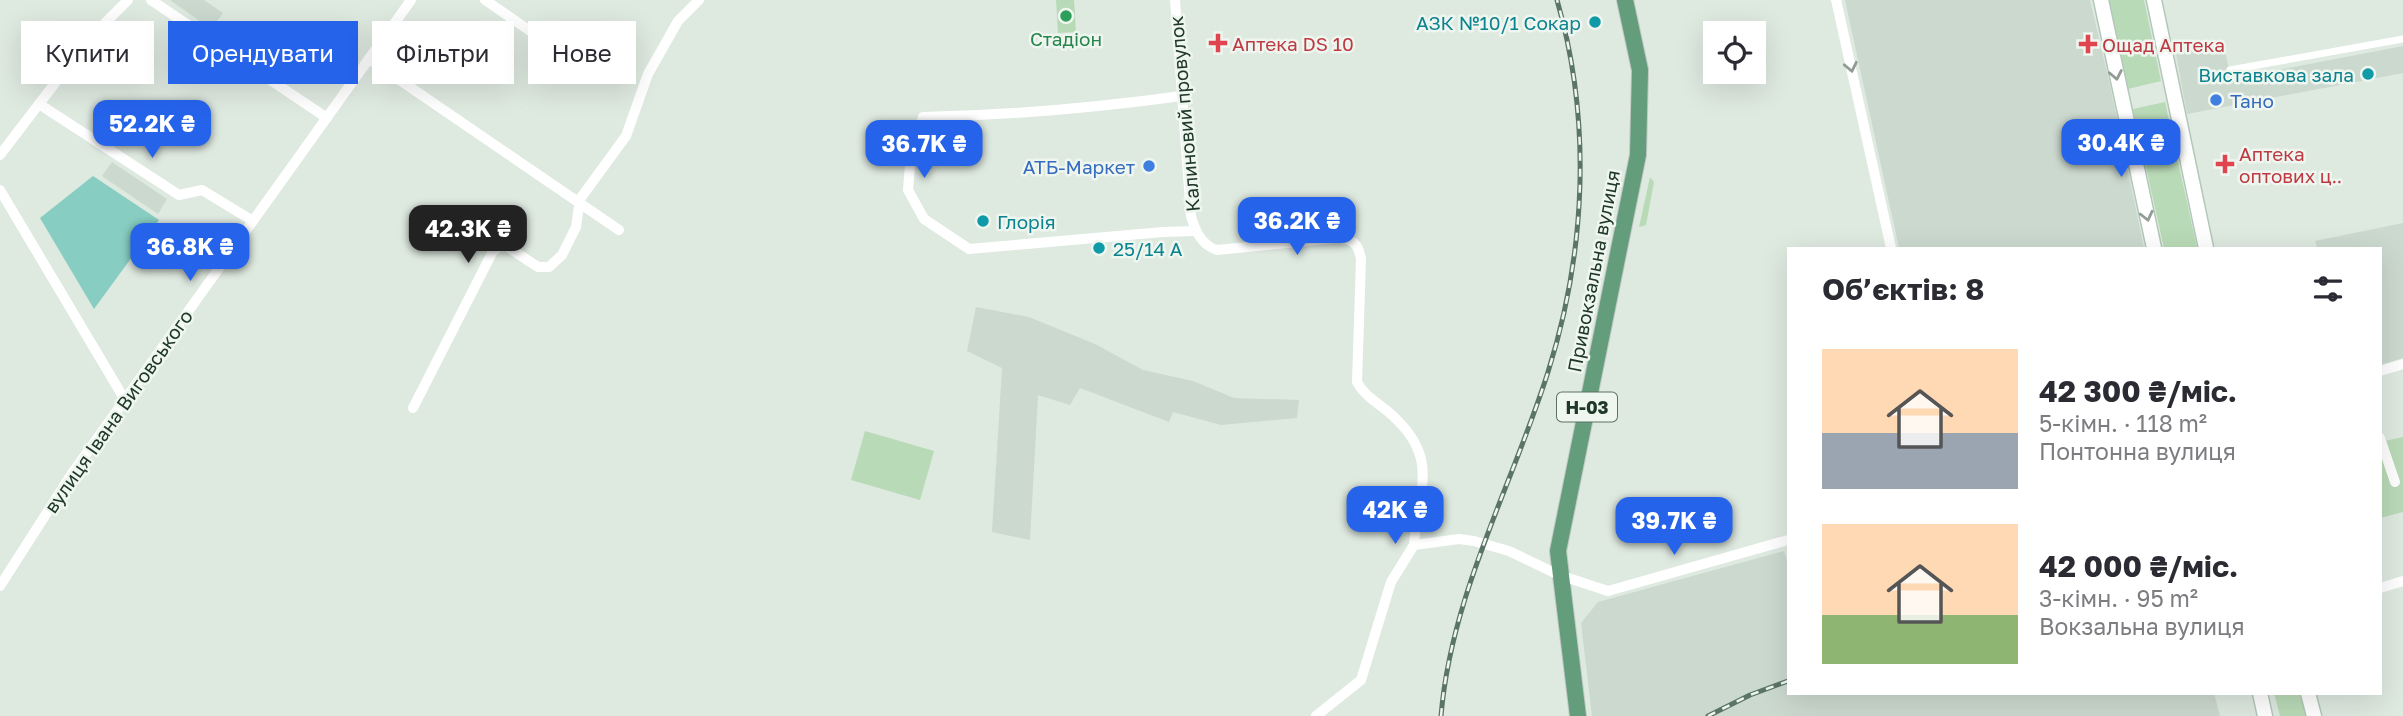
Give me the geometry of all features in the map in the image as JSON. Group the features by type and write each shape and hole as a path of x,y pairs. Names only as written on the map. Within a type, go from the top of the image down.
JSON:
{"main road":[{"name":"Привокзальна вулиця","path":"1578,716 1558,551 1638,155 1640,70 1625,0"},
{"path":"2101,0 2154,247"},
{"path":"2154,0 2206,247"},
{"path":"2261,695 2266,716"},
{"path":"2309,695 2314,716"}],"street":[{"path":"0,155 88,40 128,0"},
{"path":"151,0 327,118"},
{"name":"вулиця Івана Виговського","path":"0,586 71,475 411,0"},
{"path":"485,0 528,30"},
{"path":"413,408 492,253 499,247 506,246 533,265 544,268 549,267 562,255 578,223 579,203 626,136 639,93 662,48 678,21 699,0"},
{"name":"Калиновий провулок","path":"1175,0 1191,216 1195,231 1209,247 1216,250 1338,238 1350,239 1358,245 1361,259 1357,382 1363,393 1394,416 1410,433 1423,456 1423,485 1413,545"},
{"path":"1836,0 1891,247"},
{"path":"2230,71 2403,39"},
{"path":"369,59 619,230"},
{"path":"1181,96 1096,108 923,117 910,165 908,190 924,219 969,249 1195,231"},
{"path":"39,104 178,195 202,190 253,221"},
{"path":"0,190 125,400"},
{"path":"2382,369 2403,364"},
{"path":"2382,444 2395,482"},
{"path":"1316,716 1361,680 1391,582 1413,545 1459,539 1474,541 1509,551 1559,575 1608,591 1787,540"},
{"path":"2382,587 2403,581"}],"shaded area":[{"path":"170,0 204,0 223,13 217,21 200,21"},
{"path":"1845,0 2090,0 2144,247 1899,247"},
{"path":"2224,46 2231,79 2403,46 2403,73 2187,114 2176,54"},
{"path":"112,162 167,199 158,214 102,176"},
{"path":"2403,223 2403,358 2382,364 2382,247 2317,247 2315,241"},
{"path":"976,307 1029,317 1095,344 1143,370 1193,381 1234,398 1299,400 1297,418 1221,425 1173,412 1169,422 1080,388 1070,405 1038,395 1030,540 992,532 1002,368 967,351"},
{"path":"1784,551 1787,561 1787,695 2215,695 2220,716 1592,716 1581,623 1598,602"}],"green space":[{"name":"Стадіон","path":"1056,0 1074,0 1076,32 1058,33"},
{"path":"2109,0 2144,0 2161,81 2128,89"},
{"path":"2165,102 2197,247 2164,247 2133,109"},
{"path":"1650,177 1654,182 1646,225 1639,227"},
{"path":"865,431 934,451 920,500 851,480"},
{"path":"2403,437 2403,512 2382,517 2382,442"},
{"path":"2275,695 2301,695 2306,716 2280,716"}],"water":[{"path":"93,176 159,220 94,309 40,218"}],"railway":[{"path":"1441,716 1457,627 1485,541 1548,372 1561,327 1570,280 1577,233 1580,139 1576,92 1557,0"},
{"path":"1708,716 1750,695 1787,681"}],"place":[{"name":"Стадіон","path":"1066,16"},
{"name":"АЗК №10/1 Сокар","path":"1595,22"},
{"name":"Аптека DS 10","path":"1218,43"},
{"name":"Ощад Аптека","path":"2088,44"},
{"name":"Виставкова зала","path":"2368,74"},
{"name":"Тано","path":"2216,100"},
{"name":"Аптека оптових ц‥","path":"2225,164"},
{"name":"АТБ-Маркет","path":"1149,166"},
{"name":"Глорія","path":"983,221"},
{"name":"25/14 А","path":"1099,248"}]}
